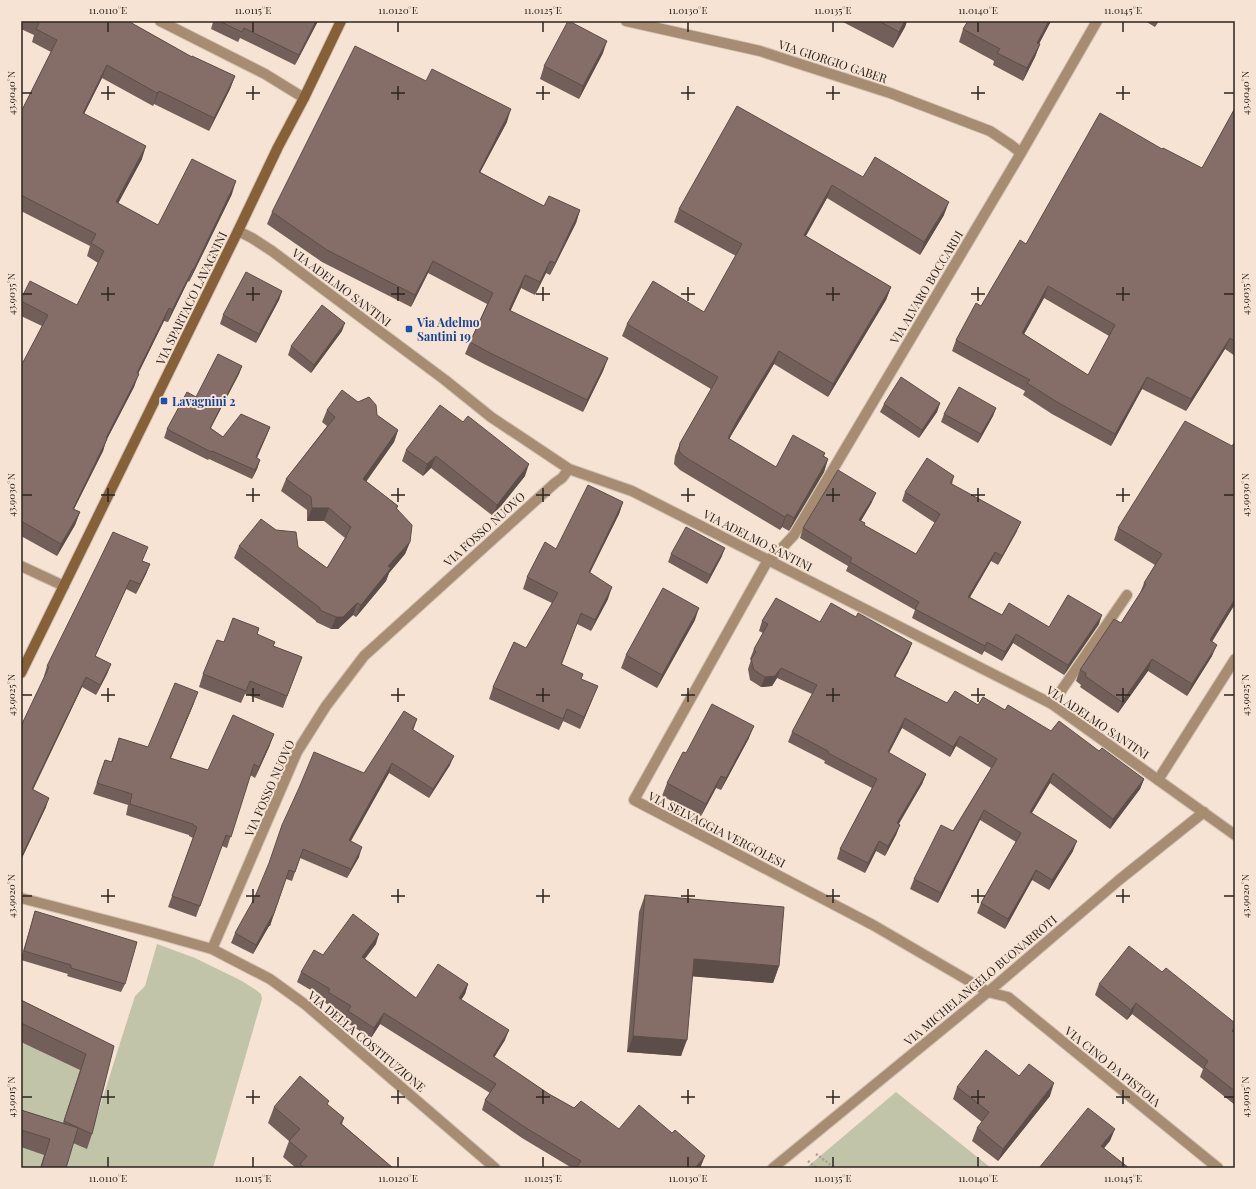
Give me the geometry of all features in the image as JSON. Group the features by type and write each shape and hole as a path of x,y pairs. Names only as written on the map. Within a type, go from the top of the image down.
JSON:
{"main road":[{"name":"VIA SPARTACO LAVAGNINI","path":"21,673 341,21"}],"street":[{"path":"160,21 265,74 304,98"},
{"name":"VIA GIORGIO GABER","path":"626,21 760,51 890,93 990,131 1021,153"},
{"name":"VIA ALVARO BOCCARDI","path":"768,560 794,535 1021,153 1097,21"},
{"name":"VIA ADELMO SANTINI","path":"238,231 272,251 491,417 569,468 632,491 1052,704 1235,835"},
{"name":"VIA FOSSO NUOVO","path":"212,949 297,752 326,706 364,656 554,483 562,478 569,468"},
{"name":"VIA SELVAGGIA VERGOLESI","path":"768,560 634,800 873,924 988,992"},
{"path":"21,566 64,586"},
{"path":"1052,704 1127,595"},
{"path":"1158,780 1235,659"},
{"name":"VIA MICHELANGELO BUONARROTI","path":"773,1168 988,992 1119,880 1204,812"},
{"path":"21,898 212,949"},
{"name":"VIA DELLA COSTITUZIONE","path":"212,949 270,979 306,1005 495,1168"},
{"name":"VIA CINO DA PISTOIA","path":"988,992 1008,997 1218,1168"}],"path":[{"path":"803,1143 835,1168"}],"green space":[{"path":"157,944 195,958 242,981 261,994 262,999 213,1168 21,1168 21,1018 108,1061 89,1141 135,996 145,986"},
{"path":"896,1092 991,1168 806,1168"}],"building":[{"path":"36,21 128,21 192,57 235,76 214,118 159,91 157,93 107,65 83,113 146,146 116,202 158,225 192,159 236,181 194,269 172,310 169,308 137,373 139,374 106,438 107,439 73,509 80,512 61,544 21,521 21,366 48,315 21,301 21,299 30,281 77,305 104,251 91,243 96,234 21,195 21,112 57,40 36,29 39,23"},
{"path":"219,21 316,21 299,55 244,28 242,32"},
{"path":"568,21 607,41 583,86 544,66"},
{"path":"879,21 905,21 899,32"},
{"path":"968,21 1049,21 1037,43 1040,44 1027,68 997,53 1000,49 963,29"},
{"path":"355,46 426,81 432,69 511,109 479,172 544,206 549,196 580,210 555,263 550,261 540,282 525,275 509,310 608,358 587,400 470,342 493,293 433,261 415,295 327,250 272,212"},
{"path":"737,106 863,177 875,157 949,202 924,242 832,185 804,235 891,287 833,384 779,351 728,438 776,467 793,435 825,453 823,456 828,459 794,518 787,514 785,517 685,457 679,451 680,443 718,377 627,324 653,281 704,312 742,244 679,209"},
{"path":"1235,108 1235,341 1230,338 1191,399 1147,377 1115,434 1057,402 1027,383 1030,380 956,340 976,303 981,306 1020,240 1026,244 1100,113 1162,149 1163,148 1202,168","holes":["1048,286 1115,325 1088,375 1022,333"]},
{"path":"246,272 282,291 259,334 223,315"},
{"path":"322,305 345,323 314,365 291,346"},
{"path":"218,354 242,366 210,428 223,437 241,414 270,427 256,457 260,460 255,470 212,451 211,452 167,429 187,392 196,397"},
{"path":"901,377 940,403 922,430 884,404"},
{"path":"959,387 996,408 981,434 944,414"},
{"path":"342,390 358,402 369,397 376,405 377,415 398,430 363,479 398,506 396,508 412,525 410,542 388,566 391,568 361,605 357,603 343,617 336,617 320,610 320,608 239,546 261,519 276,530 296,532 298,547 327,568 347,537 346,536 351,527 329,508 312,508 311,497 286,479 335,417 327,410"},
{"path":"440,405 463,422 468,416 529,464 497,505 436,456 427,464 406,450"},
{"path":"1185,421 1232,446 1235,442 1235,599 1210,640 1217,645 1192,684 1152,659 1122,702 1085,676 1086,673 1080,670 1114,619 1121,623 1146,584 1144,583 1162,554 1118,528"},
{"path":"927,458 954,476 950,483 1021,522 1002,556 995,552 968,597 1002,615 1009,603 1049,627 1068,595 1102,615 1068,665 1016,634 1005,652 987,642 985,646 915,609 919,602 850,562 852,558 803,528 838,470 876,493 859,520 865,523 864,525 916,554 940,514 905,492"},
{"path":"588,485 623,502 589,572 612,587 595,620 581,613 561,664 583,674 581,679 598,686 584,717 567,709 563,719 493,687 514,642 526,648 558,593 527,577 545,542 556,549"},
{"path":"686,527 725,548 710,575 671,554"},
{"path":"113,532 148,547 142,561 150,564 140,584 130,580 95,656 111,664 100,685 86,677 32,789 49,798 21,858 21,726 49,667 47,666"},
{"path":"663,588 699,608 662,675 626,655"},
{"path":"776,598 820,622 831,603 856,617 858,613 912,643 894,676 947,703 955,691 978,705 983,697 1005,710 1008,705 1051,731 1059,721 1099,751 1102,748 1144,779 1113,819 1053,773 1030,812 1077,841 1052,880 1036,870 1008,919 981,903 1021,833 984,810 941,893 914,879 941,825 953,831 997,759 960,736 953,747 905,718 888,752 926,774 897,823 900,825 888,846 879,841 868,863 840,849 877,779 792,732 817,685 781,668 775,676 765,677 754,670 751,659 756,652 754,649 768,624 762,621"},
{"path":"233,618 259,628 257,634 275,642 273,646 302,657 287,696 250,681 246,691 203,674 217,640 224,642"},
{"path":"175,683 198,692 170,758 208,770 233,715 274,734 259,767 254,764 231,837 226,835 200,906 172,896 197,827 193,824 130,804 132,794 97,783 105,760 112,762 119,738 148,747"},
{"path":"712,704 754,726 726,778 721,776 706,804 667,783 683,752 686,753"},
{"path":"404,711 417,719 412,729 454,756 433,789 392,763 349,840 362,847 351,869 303,849 295,872 289,870 273,916 256,945 235,933 254,899 269,863 282,825 314,752 364,773"},
{"path":"645,895 784,907 779,966 694,959 687,1040 633,1036"},
{"path":"35,911 137,942 125,984 71,968 71,965 24,951"},
{"path":"353,914 379,934 362,957 416,998 438,964 468,984 459,998 509,1030 493,1056 549,1094 574,1108 581,1101 619,1129 639,1105 672,1133 675,1130 705,1156 695,1168 576,1168 581,1161 526,1128 485,1100 496,1084 384,1013 374,1028 348,1011 351,1006 328,992 330,989 301,972 314,950 323,955"},
{"path":"1129,946 1162,972 1166,968 1235,1023 1235,1027 1232,1031 1235,1033 1235,1091 1204,1067 1208,1061 1136,1003 1131,1010 1099,984"},
{"path":"21,1000 114,1046 92,1134 64,1121 86,1054 21,1023"},
{"path":"986,1050 1019,1076 1029,1064 1054,1083 1003,1149 977,1128 989,1112 957,1087"},
{"path":"300,1076 329,1101 327,1104 344,1118 340,1123 393,1168 305,1168 300,1164 307,1156 289,1141 300,1129 274,1107"},
{"path":"1088,1108 1115,1129 1101,1146 1129,1168 1039,1168"},
{"path":"21,1110 78,1128 66,1168 41,1168 50,1139 21,1130"}],"place":[{"name":"Via Adelmo Santini 19","path":"409,329"},
{"name":"Lavagnini 2","path":"164,401"}]}
